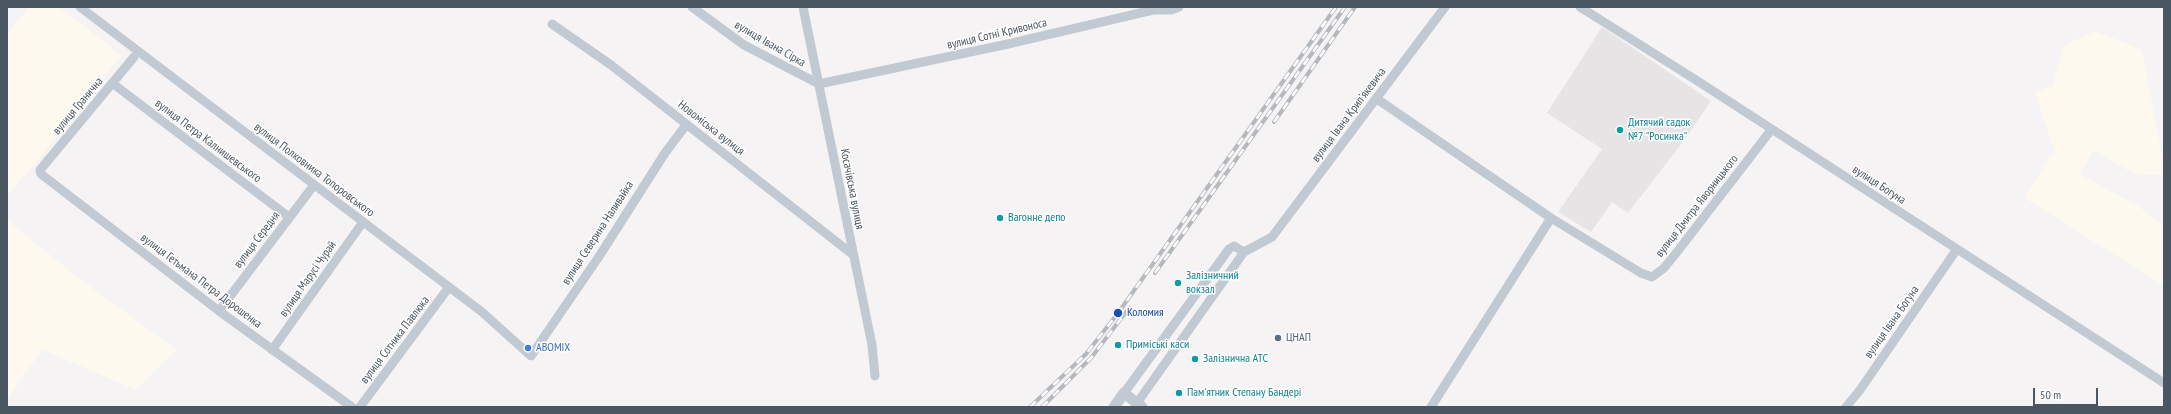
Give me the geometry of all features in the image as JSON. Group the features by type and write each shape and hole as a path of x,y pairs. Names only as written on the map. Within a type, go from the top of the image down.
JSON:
{"street":[{"name":"вулиця Полковника Топоровського","path":"80,7 482,312 531,356"},
{"name":"вулиця Івана Сірка","path":"692,7 744,45 819,84"},
{"name":"Косачівська вулиця","path":"803,7 852,254 872,345 875,376"},
{"name":"вулиця Івана Крипʼякевича","path":"1244,252 1272,237 1445,7"},
{"name":"вулиця Богуна","path":"1580,7 1696,80 2164,384"},
{"name":"вулиця Сотні Кривоноса","path":"819,84 1008,44 1153,10 1176,8"},
{"name":"Новоміська вулиця","path":"552,24 611,65 852,254"},
{"name":"вулиця Гранична","path":"40,170 134,57"},
{"name":"вулиця Петра Калнишевського","path":"112,83 289,217"},
{"name":"вулиця Дмитра Яворницького","path":"1377,99 1551,218 1641,273 1652,277 1664,268 1677,252 1771,130"},
{"name":"вулиця Северина Наливайка","path":"531,356 600,255 665,153 686,124"},
{"name":"вулиця Гетьмана Петра Дорошенка","path":"40,170 41,174 220,311 352,407"},
{"name":"вулиця Середня","path":"220,311 314,185"},
{"path":"1431,407 1551,218"},
{"name":"вулиця Марусі Чурай","path":"272,350 363,222"},
{"path":"1114,407 1124,393 1229,249 1234,246 1244,252 1139,405 1124,393"},
{"name":"вулиця Івана Богуна","path":"1846,407 1860,390 1956,249"},
{"name":"вулиця Сотника Павлюка","path":"360,407 449,287"}],"shaded area":[{"path":"29,7 59,7 121,55 29,171 7,195 7,35"},
{"path":"1602,27 1711,101 1682,143 1628,213 1612,202 1591,232 1558,212 1602,149 1547,113"},
{"path":"2095,31 2142,50 2164,165 2164,175 2134,174 2094,150 2080,174 2138,206 2164,226 2164,286 2025,198 2049,157 2055,153 2035,92 2053,85 2063,46"},
{"path":"7,220 77,277 177,350 135,390 42,349 7,401"}],"railway":[{"path":"1030,407 1086,354 1118,313 1336,7"},
{"path":"1155,273 1345,7"},
{"path":"1274,122 1355,7"},
{"path":"1042,407 1091,358 1129,308"}],"place":[{"name":"Дитячий садок №7 \"Росинка\"","path":"1620,130"},
{"name":"Вагонне депо","path":"1000,218"},
{"name":"Залізничний вокзал","path":"1178,283"},
{"name":"Коломия","path":"1118,313"},
{"name":"ЦНАП","path":"1278,338"},
{"name":"Приміські каси","path":"1118,345"},
{"name":"ABOMIX","path":"528,348"},
{"name":"Залізнична АТС","path":"1195,359"},
{"name":"Пам'ятник Степану Бандері","path":"1179,393"}]}
